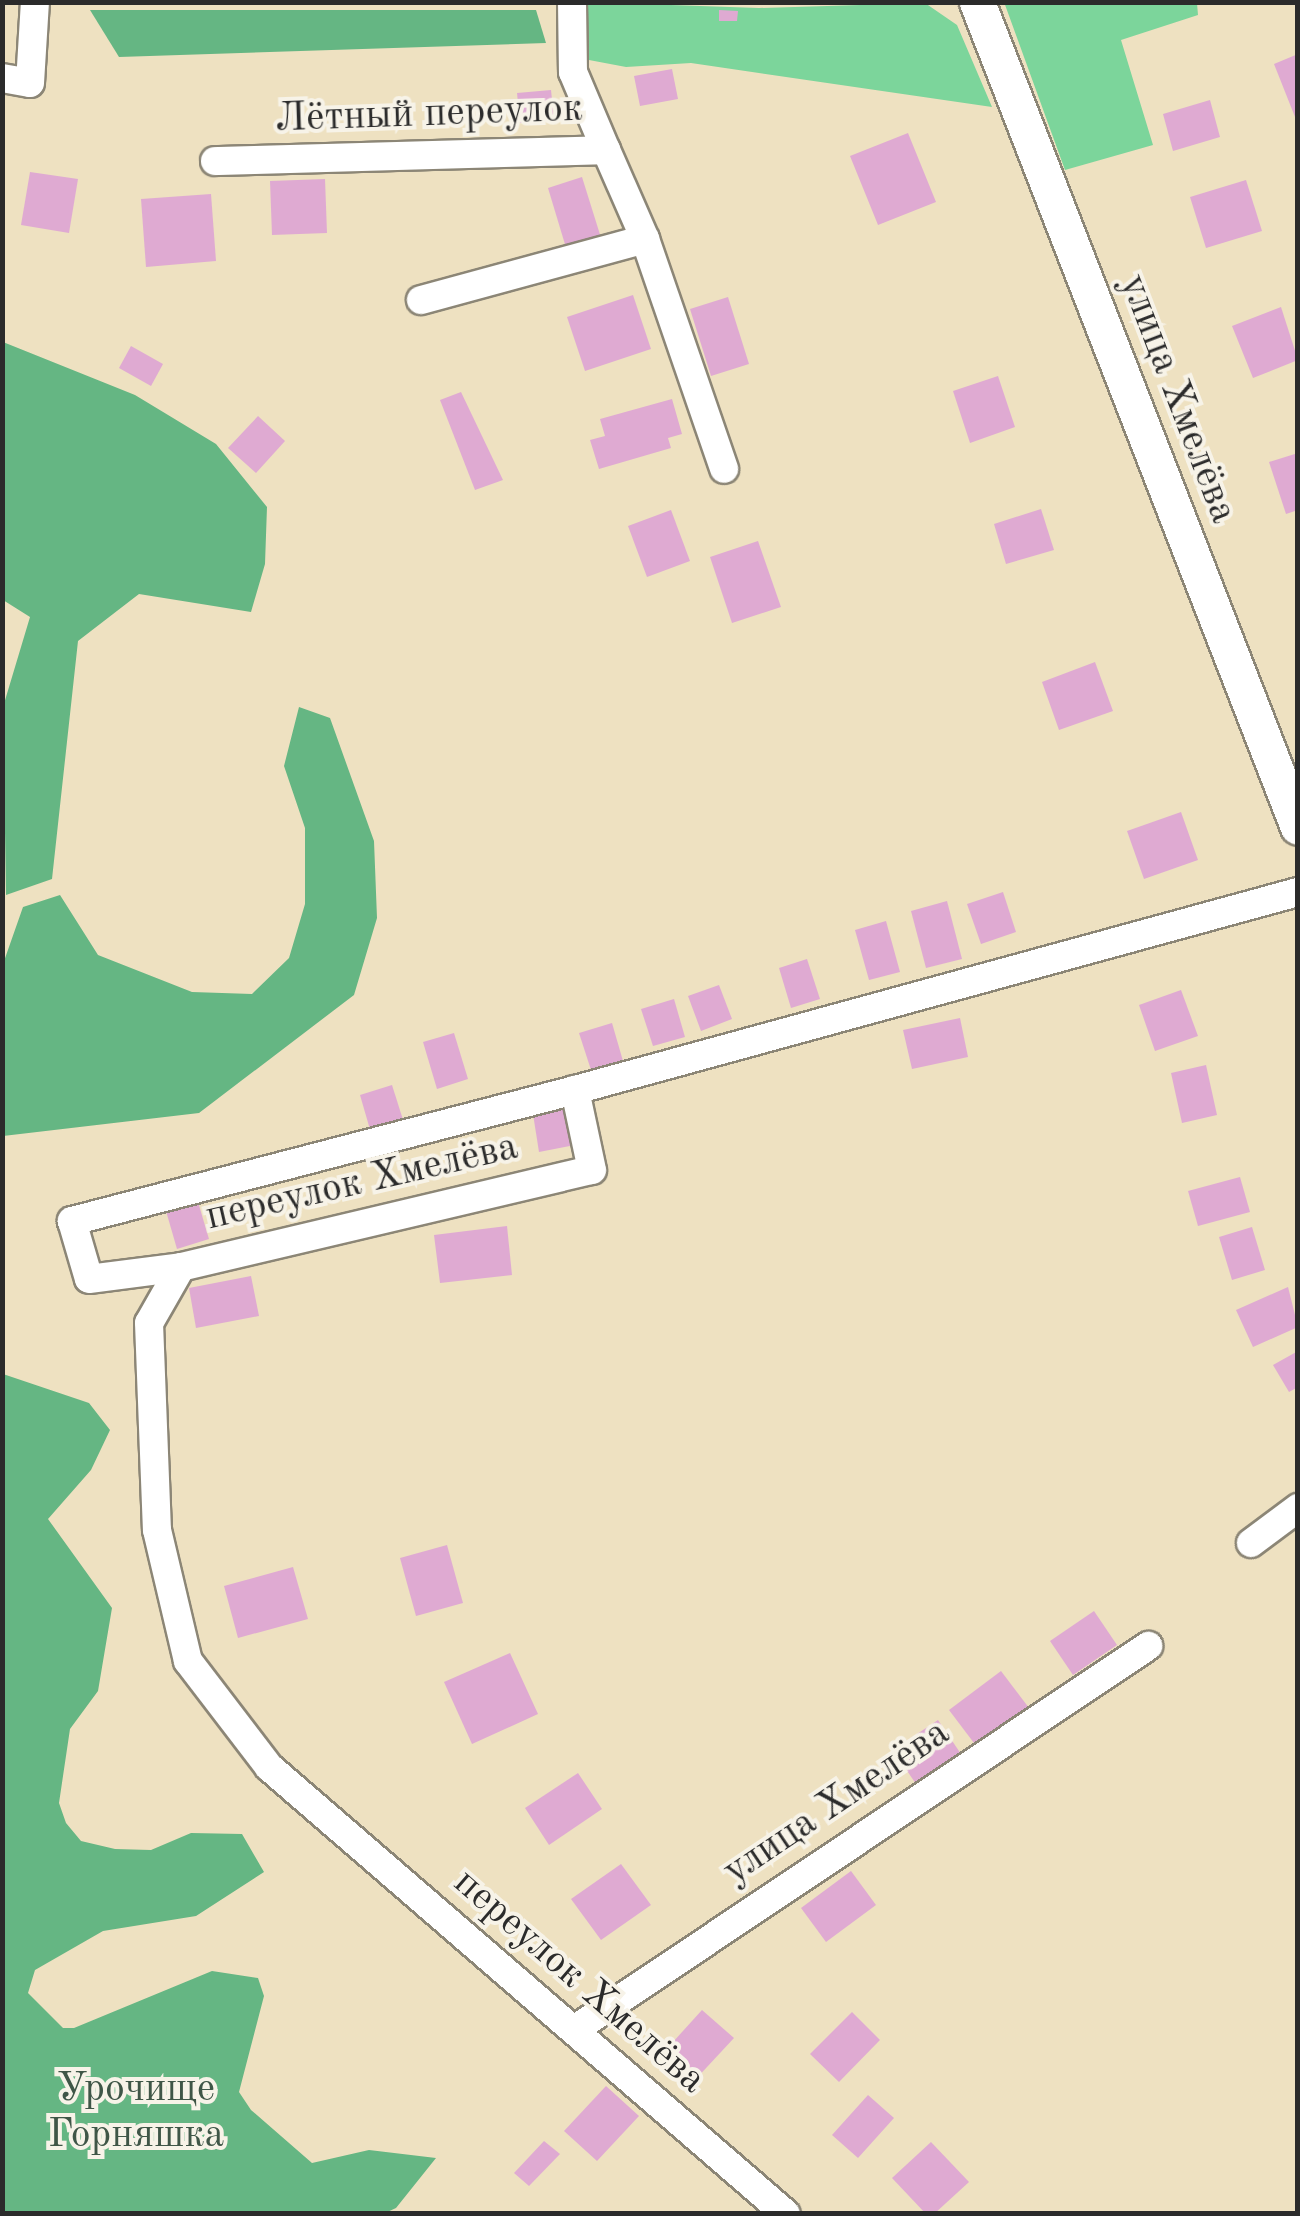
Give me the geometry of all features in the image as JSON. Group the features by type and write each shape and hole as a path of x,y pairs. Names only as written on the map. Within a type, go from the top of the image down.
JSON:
{"main road":[{"name":"улица Хмелёва","path":"977,2 1298,827"}],"street":[{"path":"16,80 35,2"},
{"path":"572,2 572,72 606,150"},
{"name":"Лётный переулок","path":"215,161 606,150 646,239 724,469"},
{"path":"421,300 646,239"},
{"path":"181,1267 89,1279 72,1221 575,1090 1298,892"},
{"name":"переулок Хмелёва","path":"575,1090 592,1170 181,1267 149,1323 157,1530 188,1661 269,1767 786,2214"},
{"path":"1251,1543 1298,1508"},
{"name":"улица Хмелёва","path":"574,2030 1148,1646"}],"green space":[{"path":"583,2 759,8 925,3 957,25 992,107 691,63 626,67 589,60 579,19"},
{"path":"1004,2 1197,3 1198,15 1121,40 1153,145 1065,170"},
{"path":"90,10 536,10 546,43 119,57"},
{"path":"3,342 135,395 216,444 267,507 265,564 251,612 139,594 78,641 52,879 6,895 3,707 30,617 3,600"},
{"path":"299,707 330,718 374,841 377,918 354,995 199,1113 3,1136 3,964 23,907 60,895 98,955 192,992 252,994 289,958 305,904 305,828 284,766"},
{"name":"Урочище Горняшка","path":"3,1374 89,1403 110,1430 91,1470 48,1519 112,1608 98,1691 70,1729 59,1803 66,1823 81,1841 115,1849 151,1850 191,1833 242,1834 264,1872 196,1916 103,1931 35,1970 28,1993 63,2028 74,2028 212,1971 258,1978 264,1996 239,2092 251,2110 312,2163 369,2150 436,2158 396,2208 383,2214 3,2213"}],"building":[{"path":"719,10 738,11 737,21 719,21"},
{"path":"1298,54 1298,122 1297,122 1274,64"},
{"path":"672,69 678,99 640,106 634,76"},
{"path":"551,90 554,119 520,123 517,93"},
{"path":"1210,100 1220,137 1173,151 1163,114"},
{"path":"908,133 936,202 878,225 850,156"},
{"path":"30,172 78,179 69,233 21,225"},
{"path":"582,177 602,241 567,251 548,188"},
{"path":"325,179 327,233 272,235 270,181"},
{"path":"1246,180 1262,231 1206,248 1190,197"},
{"path":"211,194 216,261 146,267 141,199"},
{"path":"633,295 651,349 585,371 567,317"},
{"path":"728,297 749,364 711,376 690,309"},
{"path":"1281,307 1298,360 1253,378 1232,326"},
{"path":"131,346 163,364 151,386 119,368"},
{"path":"998,376 1015,427 970,443 953,391"},
{"path":"461,392 503,480 475,490 440,400"},
{"path":"672,399 682,434 668,438 671,448 599,469 590,440 605,436 600,419"},
{"path":"258,416 285,441 256,473 228,448"},
{"path":"1298,453 1298,510 1286,514 1269,462"},
{"path":"1041,509 1054,550 1006,564 994,524"},
{"path":"671,510 690,561 647,577 628,526"},
{"path":"758,541 781,607 732,623 710,557"},
{"path":"1095,662 1113,711 1059,730 1042,682"},
{"path":"1181,812 1198,860 1144,879 1127,831"},
{"path":"1003,892 1016,932 981,944 967,904"},
{"path":"947,901 962,959 926,968 911,911"},
{"path":"886,921 900,972 869,980 855,930"},
{"path":"807,959 820,999 791,1008 779,968"},
{"path":"719,985 732,1019 701,1031 688,996"},
{"path":"1181,990 1198,1036 1155,1051 1139,1005"},
{"path":"674,999 685,1037 653,1046 641,1009"},
{"path":"960,1018 968,1057 912,1069 903,1030"},
{"path":"612,1023 623,1061 591,1070 579,1033"},
{"path":"454,1033 468,1079 437,1089 423,1042"},
{"path":"1206,1065 1217,1115 1182,1123 1171,1073"},
{"path":"392,1085 404,1123 371,1133 360,1095"},
{"path":"568,1107 575,1145 539,1152 533,1114"},
{"path":"1240,1177 1250,1212 1198,1226 1188,1191"},
{"path":"198,1202 209,1239 177,1249 166,1211"},
{"path":"507,1226 512,1275 440,1283 434,1235"},
{"path":"1252,1227 1265,1270 1232,1280 1219,1237"},
{"path":"251,1276 259,1316 196,1328 189,1288"},
{"path":"1288,1287 1298,1327 1253,1347 1236,1310"},
{"path":"1298,1351 1298,1387 1289,1392 1273,1365"},
{"path":"447,1545 463,1603 416,1616 400,1558"},
{"path":"293,1567 308,1619 238,1638 224,1586"},
{"path":"1094,1611 1117,1645 1073,1675 1050,1641"},
{"path":"510,1653 538,1714 472,1744 444,1682"},
{"path":"1001,1671 1029,1708 977,1747 949,1710"},
{"path":"938,1720 961,1754 916,1784 893,1750"},
{"path":"578,1773 602,1809 549,1845 525,1808"},
{"path":"621,1864 651,1905 601,1940 571,1899"},
{"path":"851,1871 876,1905 826,1942 801,1908"},
{"path":"702,2010 734,2038 694,2081 663,2053"},
{"path":"852,2012 880,2040 839,2082 810,2054"},
{"path":"606,2086 639,2116 597,2161 564,2131"},
{"path":"868,2095 894,2118 858,2158 832,2135"},
{"path":"544,2141 560,2154 529,2186 514,2173"},
{"path":"931,2142 969,2182 934,2214 926,2214 892,2178"}]}
